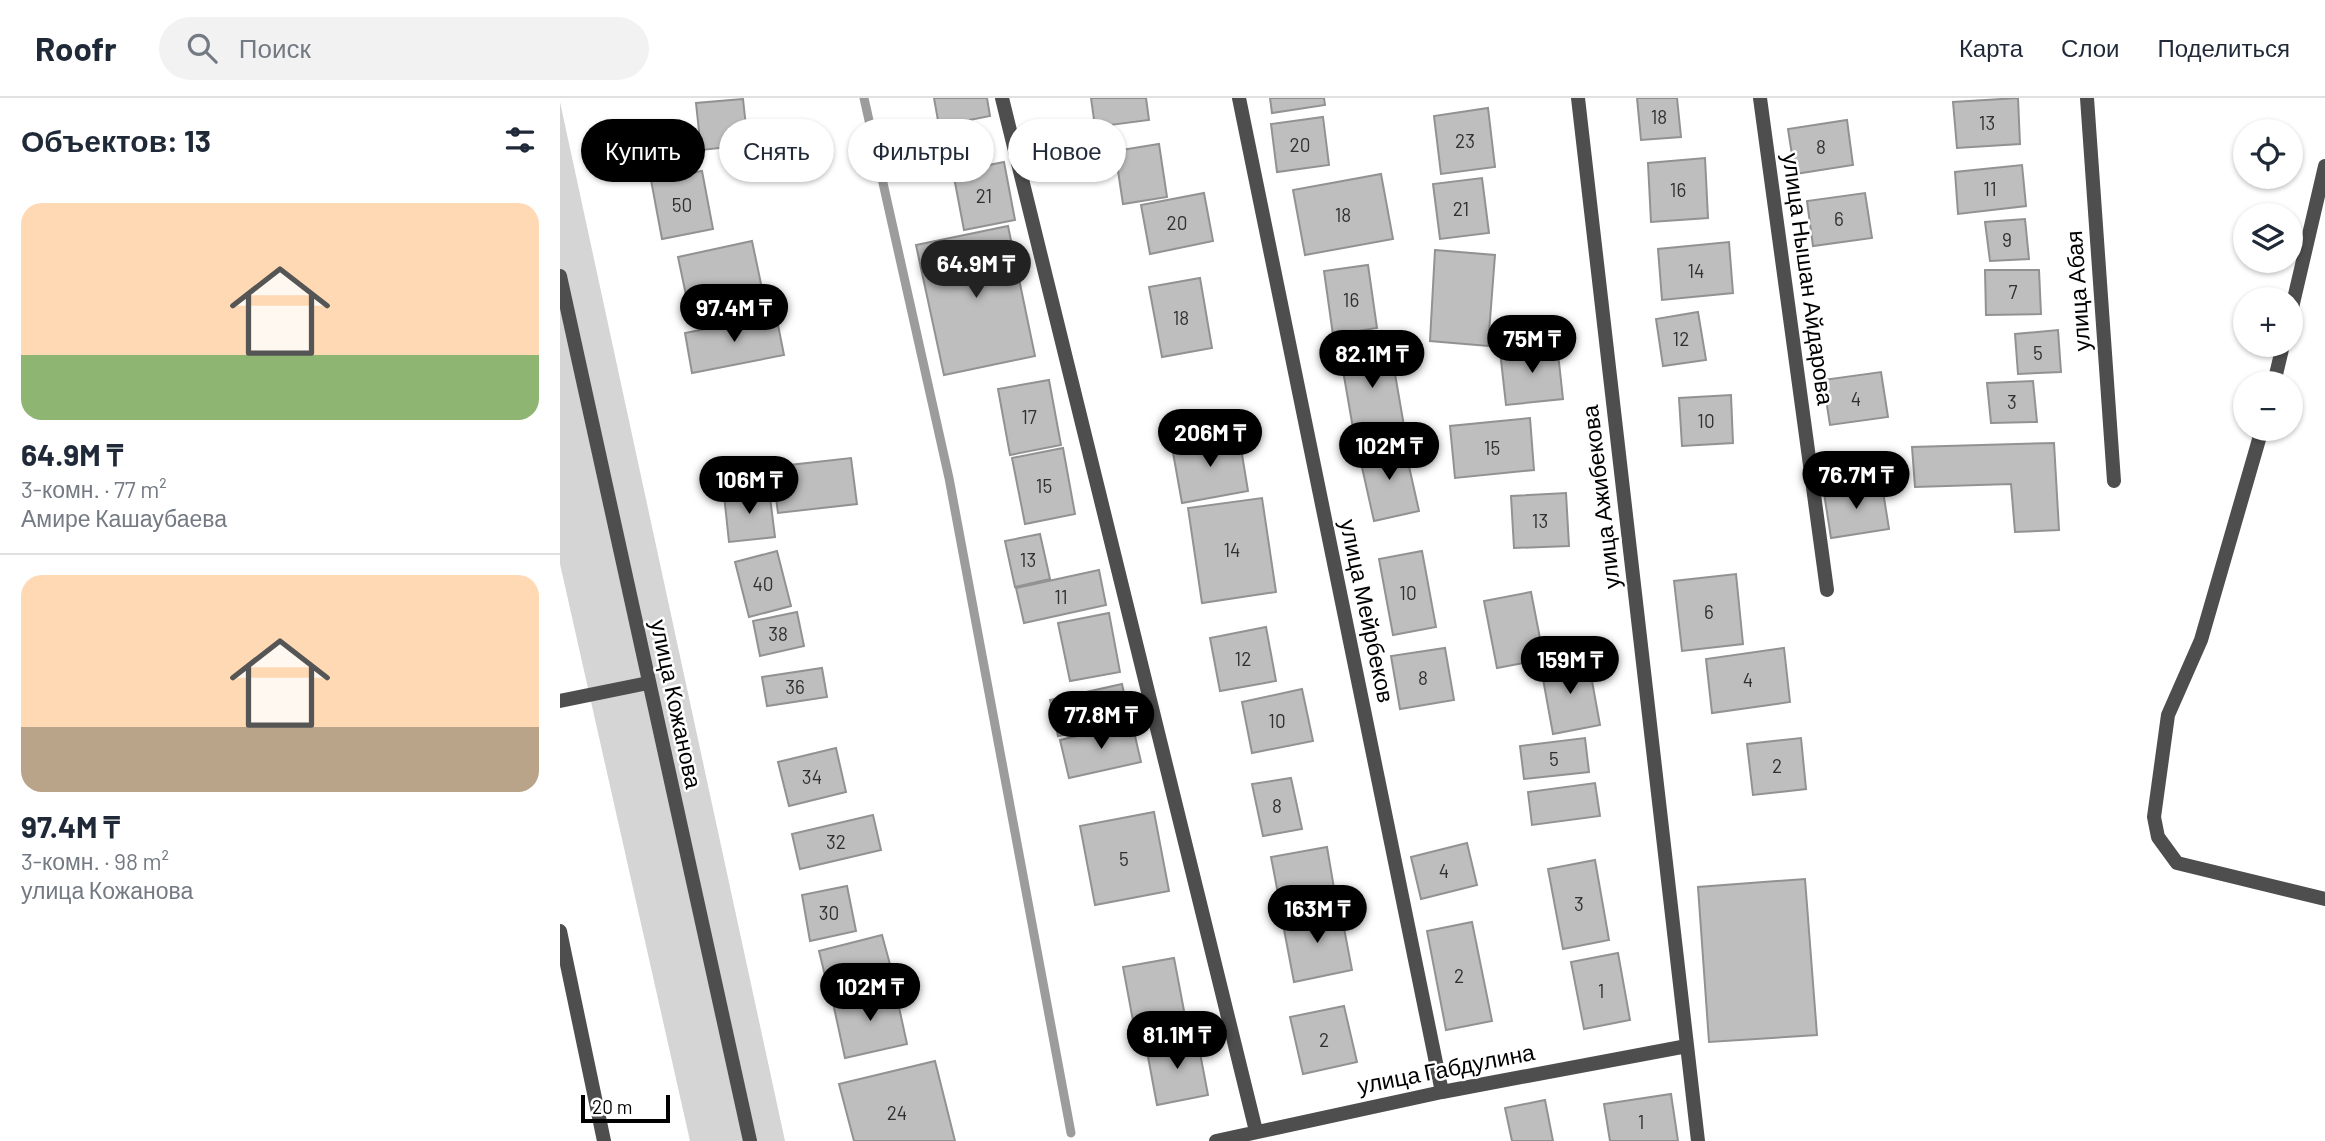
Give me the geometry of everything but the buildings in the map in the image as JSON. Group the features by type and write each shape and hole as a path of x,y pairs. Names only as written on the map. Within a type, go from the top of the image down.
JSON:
{"street":[{"path":"1002,98 1256,1131"},
{"name":"улица Мейрбеков","path":"1239,98 1442,1092"},
{"name":"улица Ажибекова","path":"1577,98 1698,1141"},
{"name":"улица Нышан Айдарова","path":"1760,98 1827,590"},
{"name":"улица Абая","path":"2087,98 2114,481"},
{"path":"2297,287 2325,166"},
{"name":"улица Кожанова","path":"560,276 750,1141"},
{"path":"2259,441 2201,640 2168,715 2154,817 2158,837 2177,863 2325,899"},
{"path":"560,701 648,683"},
{"path":"560,931 604,1141"},
{"name":"улица Габдулина","path":"1216,1141 1442,1092 1687,1046"}],"shaded area":[{"path":"560,102 785,1141 690,1141 560,564"}],"waterway":[{"path":"864,98 949,478 1071,1133"}]}
